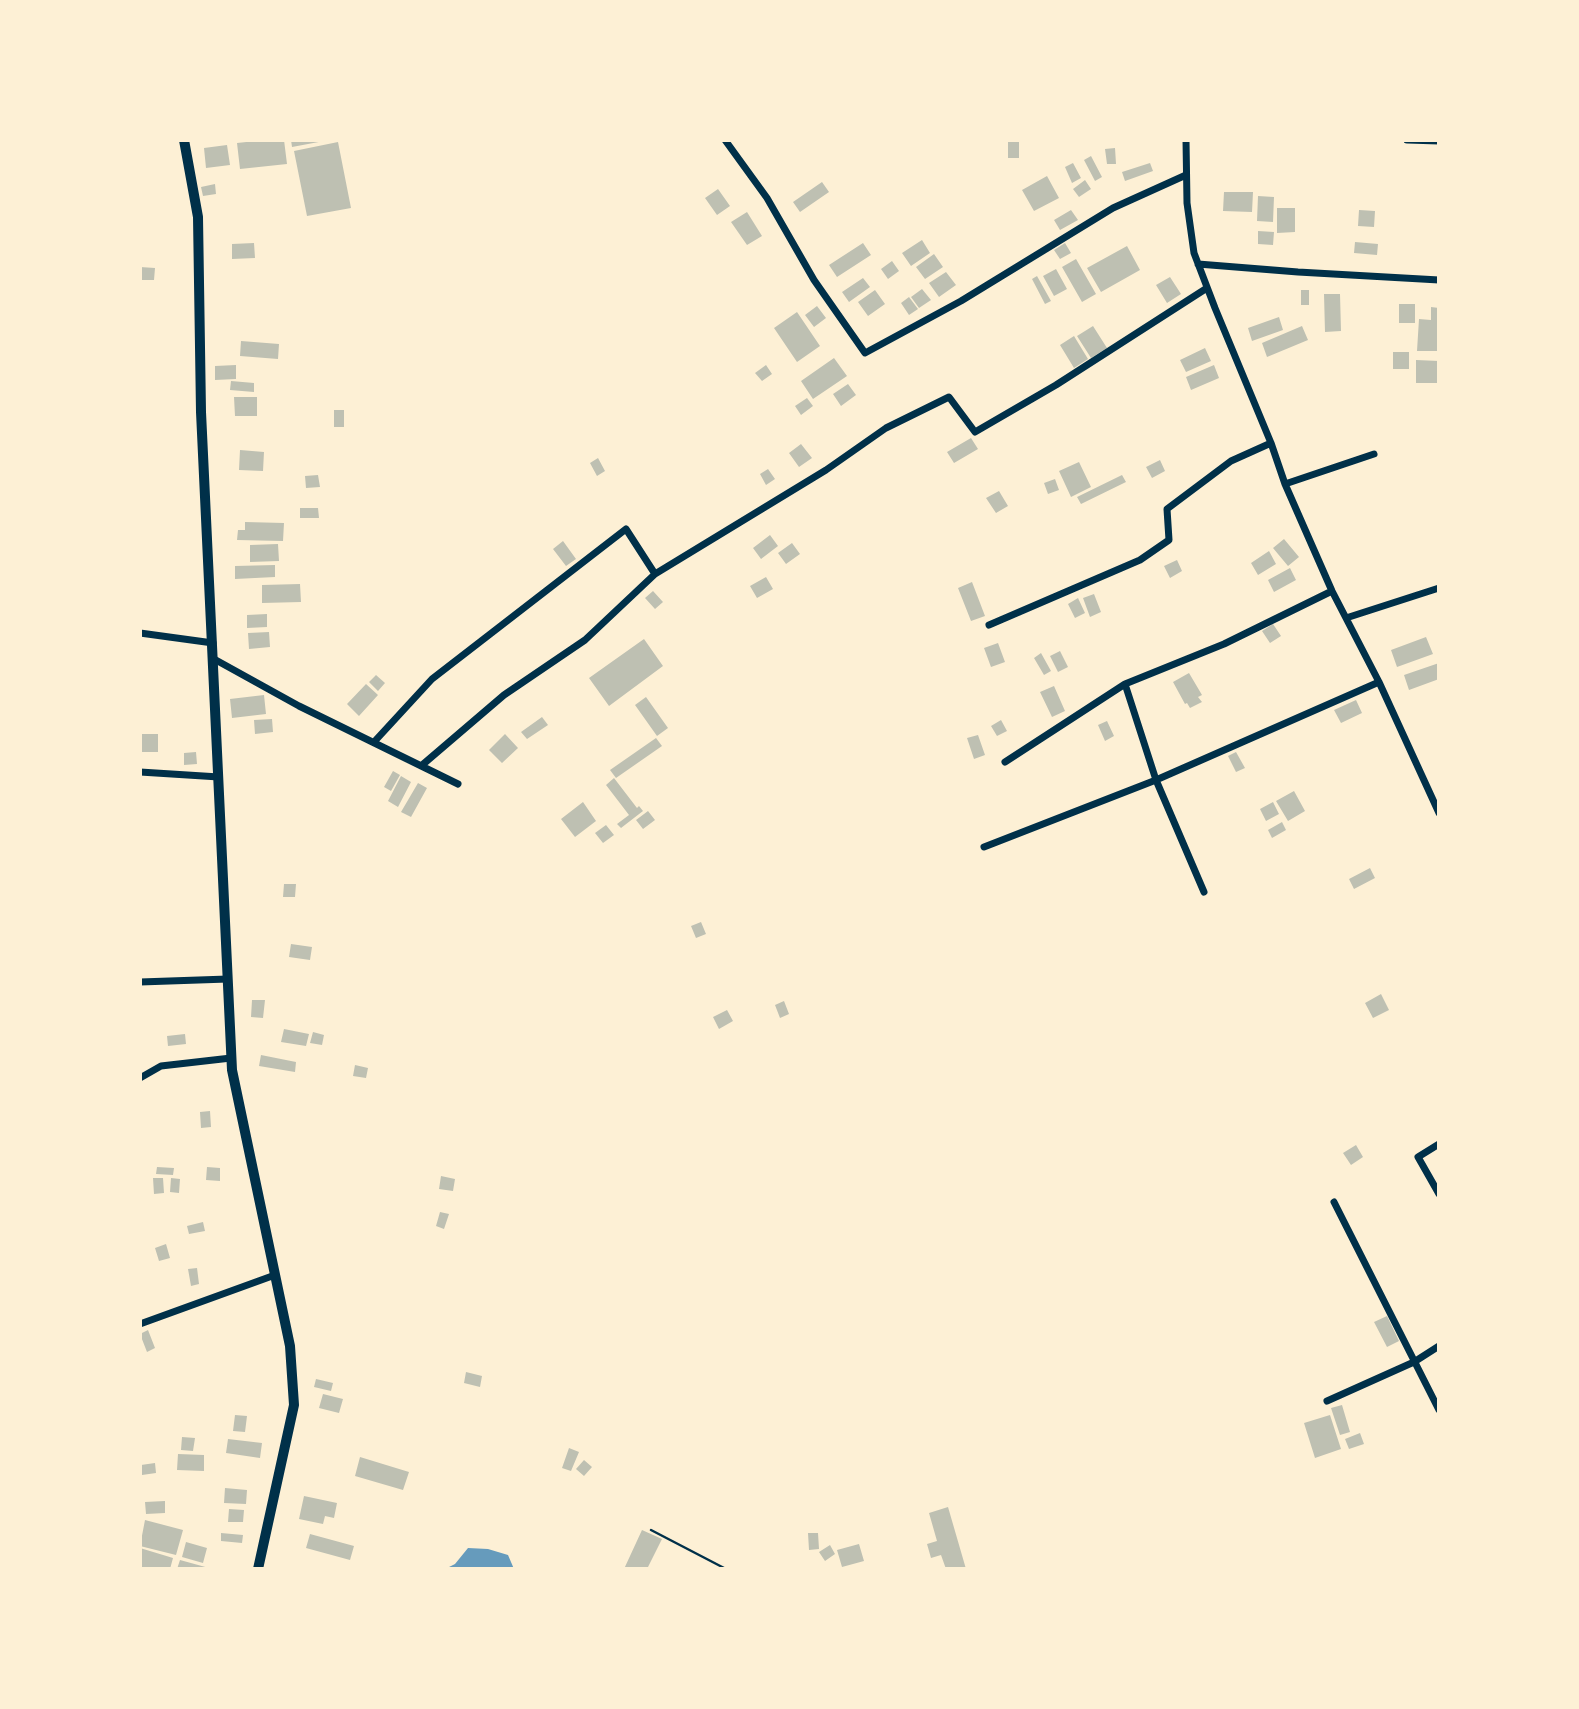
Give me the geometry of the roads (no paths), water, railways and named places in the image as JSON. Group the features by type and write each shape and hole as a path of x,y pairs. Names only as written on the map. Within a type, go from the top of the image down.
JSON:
{"street":[{"path":"184,140 198,217 201,412 232,1070 290,1346 293,1405 258,1569"},
{"path":"725,140 767,198 814,281 865,352 961,301 1113,208 1186,175"},
{"path":"1186,140 1187,203 1194,253 1207,288 1271,443 1285,484 1332,591 1439,813"},
{"path":"1407,140 1439,141"},
{"path":"1198,264 1439,280"},
{"path":"421,766 504,695 585,640 655,574 827,470 886,429 949,397 975,432 1056,386 1207,288"},
{"path":"989,625 1139,560 1169,540 1167,509 1231,461 1271,443"},
{"path":"1285,484 1374,454"},
{"path":"374,742 432,678 626,529 655,574"},
{"path":"1346,618 1439,588"},
{"path":"1005,762 1125,684 1224,644 1332,591"},
{"path":"140,633 213,643"},
{"path":"214,659 299,706 458,784"},
{"path":"984,847 1156,780 1378,682"},
{"path":"1125,684 1156,780 1204,892"},
{"path":"140,772 219,777"},
{"path":"140,982 228,979"},
{"path":"140,1078 161,1066 231,1058"},
{"path":"1439,1144 1418,1157 1439,1194"},
{"path":"1334,1202 1439,1410"},
{"path":"140,1324 275,1275"},
{"path":"1327,1401 1414,1362 1439,1346"}],"water":[{"path":"468,1548 488,1549 508,1555 514,1569 445,1569 455,1564"}]}
